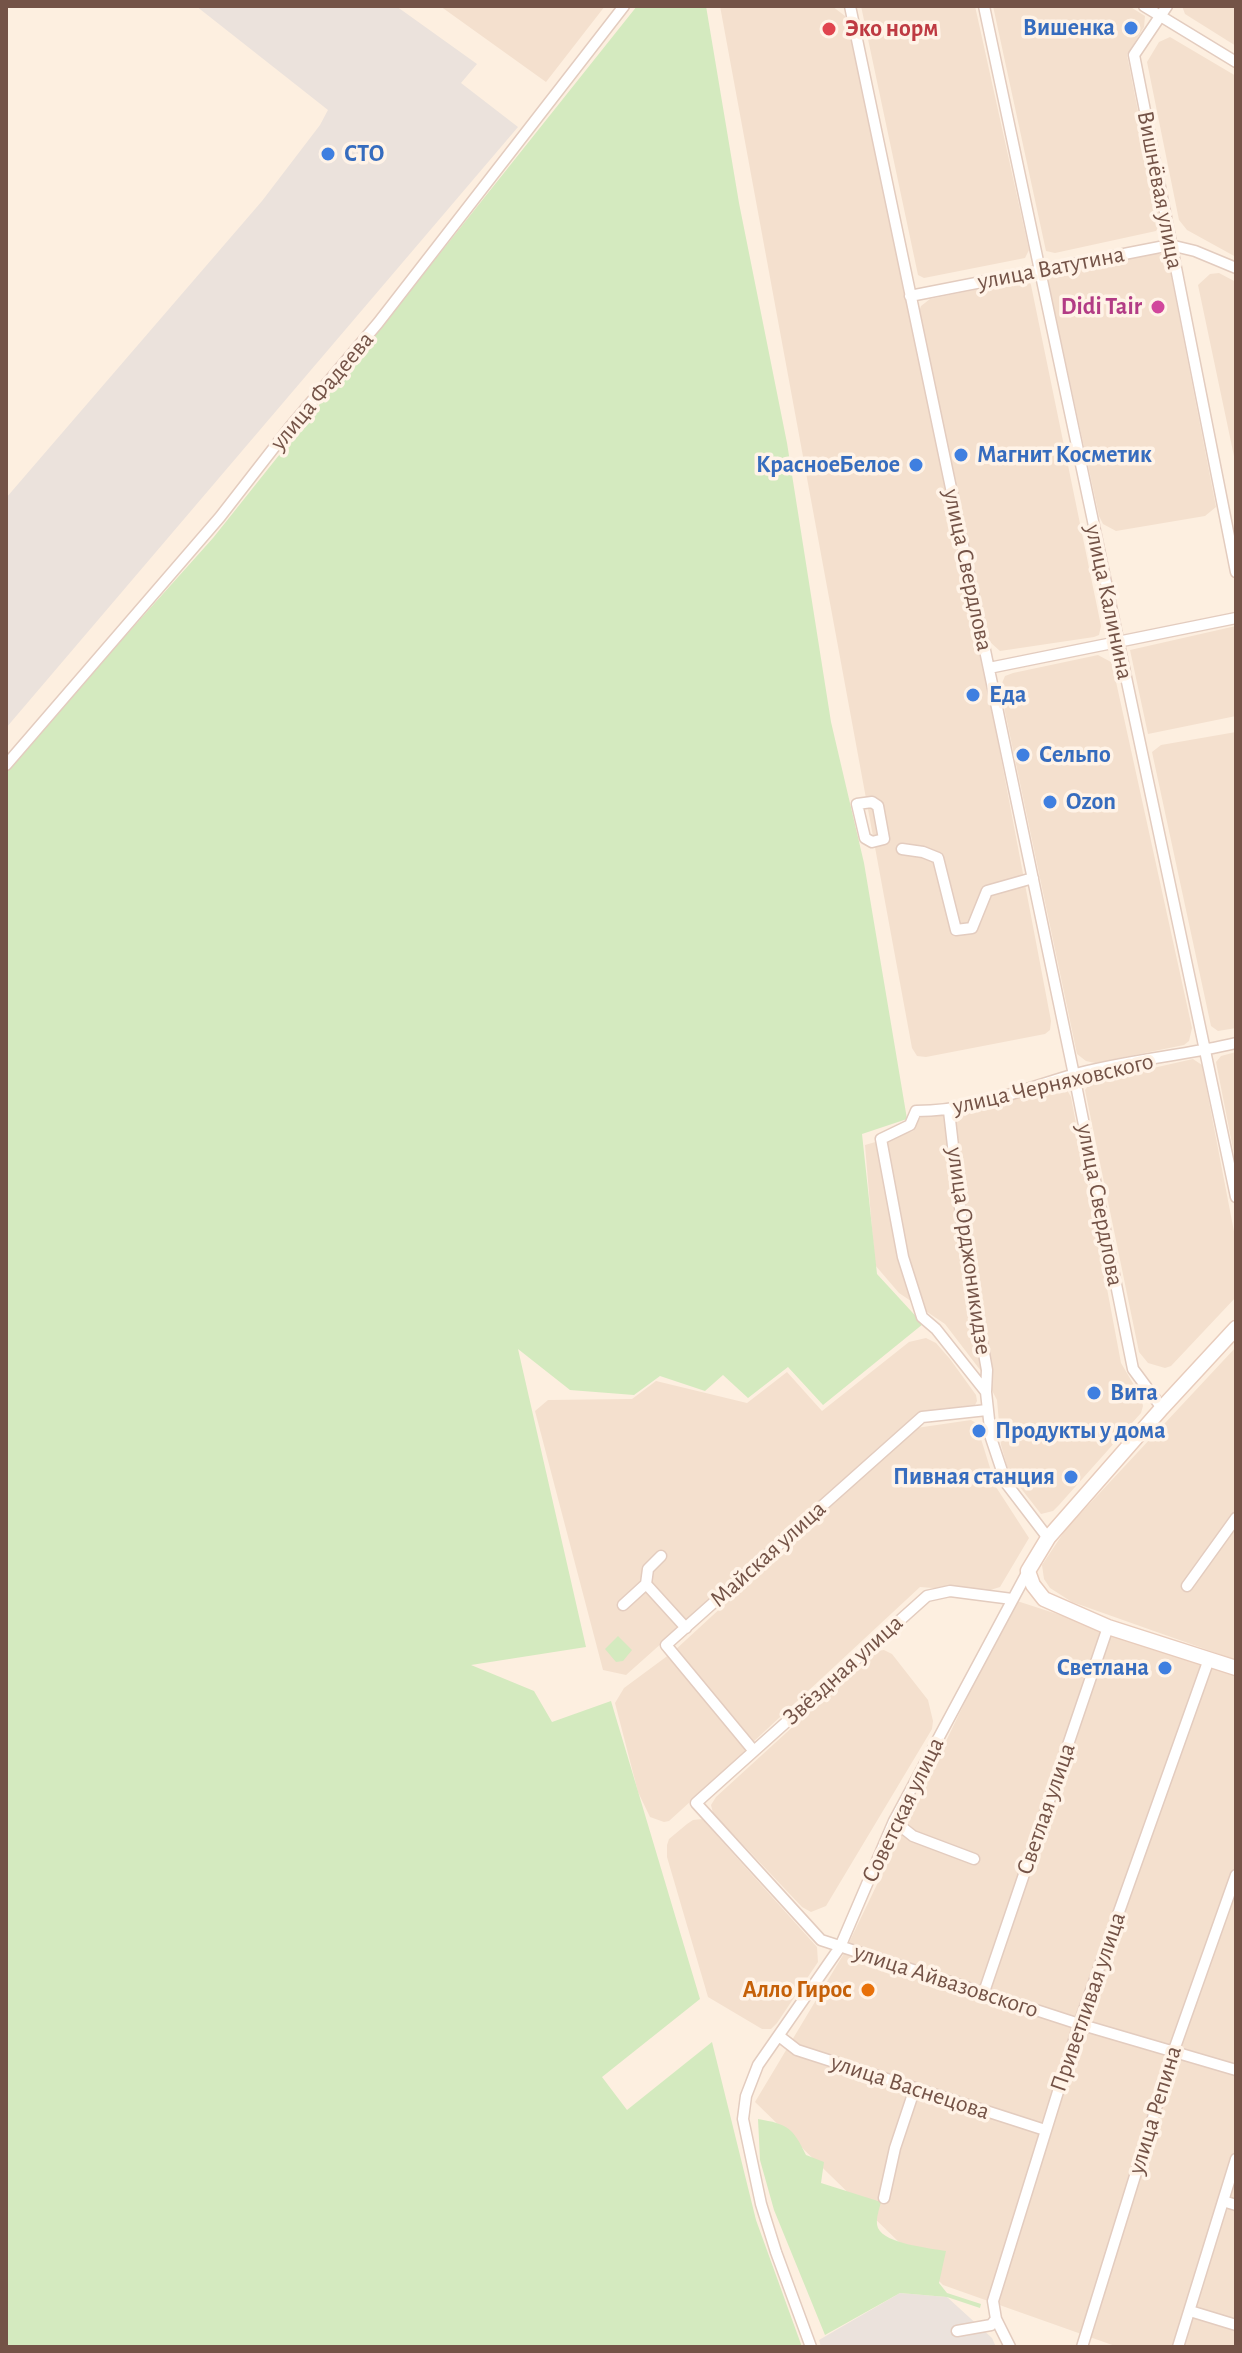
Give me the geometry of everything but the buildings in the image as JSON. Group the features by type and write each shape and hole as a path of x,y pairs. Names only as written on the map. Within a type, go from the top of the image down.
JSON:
{"street":[{"name":"улица Фадеева","path":"6,765 220,517 290,427 378,323 624,6"},
{"name":"улица Свердлова","path":"850,6 1133,1369 1162,1408"},
{"name":"улица Калинина","path":"984,6 1236,1197"},
{"path":"1144,6 1163,11 1236,62"},
{"name":"Вишнёвая улица","path":"1163,11 1134,55 1236,572"},
{"name":"улица Ватутина","path":"910,296 1170,245 1195,251 1236,268"},
{"path":"989,668 1236,618"},
{"path":"902,849 938,858 956,930 972,928 987,891 1033,878"},
{"name":"улица Черняховского","path":"916,1111 949,1111 1000,1100 1074,1075 1236,1043"},
{"name":"улица Орджоникидзе","path":"916,1111 910,1125 881,1139 903,1257 922,1317 936,1329 986,1392"},
{"name":"улица Орджоникидзе","path":"949,1111 964,1242 987,1370 991,1438 1006,1483 1048,1538"},
{"name":"Советская улица","path":"811,2347 765,2216 743,2119 746,2096 758,2065 840,1947 894,1821 1012,1599 1048,1538 1236,1328"},
{"name":"Майская улица","path":"753,1750 666,1645 922,1417 987,1410"},
{"path":"1187,1586 1236,1518"},
{"path":"623,1605 646,1584 648,1569 661,1556"},
{"path":"1028,1571 1033,1585 1044,1599 1108,1627 1236,1668"},
{"path":"646,1584 686,1628"},
{"name":"Звёздная улица","path":"696,1803 927,1596 950,1591 1012,1599"},
{"name":"Светлая улица","path":"984,1992 1108,1627"},
{"name":"Приветливая улица","path":"996,2319 993,2301 1079,2024 1209,1659"},
{"name":"улица Айвазовского","path":"696,1803 821,1940 1079,2024 1236,2070"},
{"path":"894,1821 913,1836 974,1859"},
{"name":"улица Репина","path":"1082,2347 1174,2050 1236,1875"},
{"name":"улица Васнецова","path":"779,2036 797,2050 1045,2130"},
{"path":"884,2198 895,2148 915,2088"},
{"path":"1178,2347 1236,2159"},
{"path":"1223,2201 1236,2205"},
{"path":"1190,2311 1236,2325"},
{"path":"957,2331 991,2325 996,2319 1010,2347"}],"shaded area":[{"path":"196,6 396,6 477,64 461,83 518,127 6,728 6,498 262,201 328,110"},
{"path":"440,6 605,6 546,82"},
{"path":"720,6 832,6 845,16 850,27 997,737 1051,1021 1050,1030 1045,1034 926,1057 917,1056 912,1048"},
{"path":"861,6 975,6 1029,250 1025,258 924,278 918,275"},
{"path":"993,6 1129,6 1145,16 1144,27 1127,55 1160,224 1156,231 1055,253 1046,251"},
{"path":"1182,6 1236,6 1236,46 1185,14"},
{"path":"1170,37 1236,76 1236,257 1187,230 1179,220 1147,62 1159,42"},
{"path":"1166,254 1168,259 1216,507 1205,516 1116,531 1103,524 1099,516 1048,281 1055,273"},
{"path":"1219,273 1236,282 1235,461 1198,285 1210,274"},
{"path":"1029,281 1031,285 1101,626 1099,635 1094,637 1000,651 990,642 919,311 930,299"},
{"path":"1236,626 1236,716 1148,734 1130,650"},
{"path":"1098,655 1111,662 1113,668 1192,1028 1189,1041 1184,1045 1095,1063 1077,1054 1000,688 1005,676 1013,673"},
{"path":"1236,732 1236,1028 1218,1031 1211,1026 1152,752 1161,745"},
{"path":"1236,1052 1236,1164 1216,1062 1221,1056"},
{"path":"1193,1059 1202,1065 1236,1242 1236,1297 1171,1366 1165,1368 1148,1363 1139,1352 1085,1090 1091,1082"},
{"path":"1061,1087 1071,1097 1121,1363 1143,1406 1141,1413 1059,1505 1053,1511 1041,1514 1009,1473 1001,1445 997,1400 984,1375 945,1324 899,1293 875,1265 865,1145 913,1131 921,1116 927,1113"},
{"path":"926,1338 936,1343 950,1359 976,1395 975,1405 920,1413 626,1675 603,1670 535,1411 548,1400 632,1399 656,1381 747,1403 787,1372 822,1411 909,1342"},
{"path":"1236,1347 1236,1660 1072,1602 1050,1588 1044,1579 1042,1565 1066,1529"},
{"path":"971,1420 976,1423 996,1487 1029,1538 1000,1587 984,1592 920,1587 751,1744 674,1651 916,1428"},
{"path":"1014,1600 1236,1672 1236,2347 1118,2347 943,2285 755,2102 843,1955"},
{"path":"884,1650 892,1654 928,1700 932,1729 826,1906 811,1912 802,1907 713,1813 711,1805 716,1797 869,1657"},
{"path":"670,1654 748,1746 669,1821 664,1822 650,1817 638,1792 615,1703 624,1688"},
{"path":"702,1819 817,1947 818,1962 771,2029 762,2029 708,1997 667,1857 669,1839 693,1820"},
{"path":"900,2293 947,2297 992,2338 996,2347 821,2347 819,2340"}],"green space":[{"path":"637,6 706,6 739,203 787,443 831,722 864,863 907,1119 862,1134 877,1274 923,1324 823,1405 788,1367 748,1398 723,1375 705,1391 660,1376 634,1395 570,1390 518,1349 586,1647 471,1665 534,1691 552,1722 611,1701 700,1999 602,2077 627,2110 712,2042 756,2220 802,2347 6,2347 6,769 213,538"},
{"path":"618,1636 632,1650 623,1661 616,1662 605,1649"},
{"path":"758,2119 788,2129 806,2155 824,2162 821,2183 881,2202 878,2228 889,2238 946,2251 939,2283 947,2293 981,2304 980,2308 947,2297 900,2293 825,2335 774,2210 760,2160"}],"place":[{"name":"Вишенка","path":"1131,28"},
{"name":"Эко норм","path":"829,29"},
{"name":"СТО","path":"328,154"},
{"name":"Didi Tair","path":"1158,307"},
{"name":"Магнит Косметик","path":"961,455"},
{"name":"КрасноеБелое","path":"916,465"},
{"name":"Еда","path":"973,695"},
{"name":"Сельпо","path":"1023,755"},
{"name":"Ozon","path":"1050,802"},
{"name":"Вита","path":"1094,1393"},
{"name":"Продукты у дома","path":"979,1431"},
{"name":"Пивная станция","path":"1071,1477"},
{"name":"Светлана","path":"1165,1668"},
{"name":"Алло Гирос","path":"868,1990"}]}
